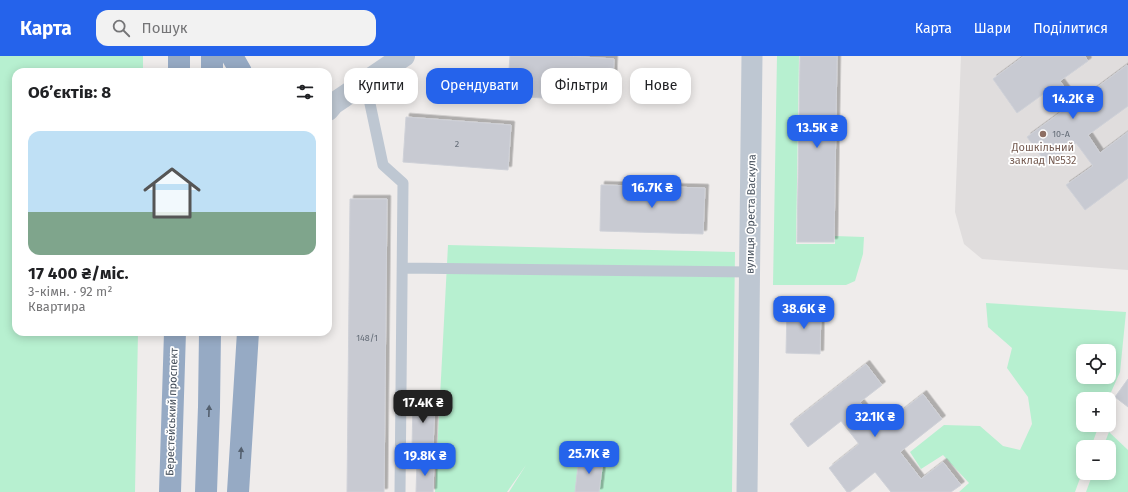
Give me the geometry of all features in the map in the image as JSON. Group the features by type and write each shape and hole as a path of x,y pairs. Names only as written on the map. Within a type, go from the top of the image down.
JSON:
{"highway":[{"path":"179,56 179,68"},
{"path":"212,56 212,68"},
{"name":"Берестейський проспект","path":"170,492 174,336"},
{"path":"206,492 210,336"},
{"path":"238,492 248,336"}],"street":[{"path":"386,68 404,56"},
{"name":"вулиця Ореста Васкула","path":"747,492 752,56"},
{"path":"332,105 344,96"}],"lane":[{"path":"370,104 383,165 403,183 400,492"},
{"path":"403,268 750,272"}],"shaded area":[{"name":"Дошкільний заклад №532","path":"961,56 1128,56 1128,270 982,259 964,244 955,212"}],"green space":[{"path":"0,56 143,56 143,68 12,68 12,336 138,336 135,492 0,492"},
{"path":"777,56 799,56 796,244 835,244 835,236 864,237 863,254 855,281 846,285 773,285"},
{"path":"448,245 735,252 732,492 509,492 526,465 507,492 435,492"},
{"path":"986,303 1126,312 1120,372 1116,381 1116,344 1076,344 1076,384 1115,384 1111,392 1076,392 1076,432 1096,432 1094,440 1076,440 1076,480 1079,480 1075,492 959,492 969,483 943,455 921,469 910,452 944,425 980,426 1003,446 1020,450 1032,424 1028,397 1007,368 1012,348 988,327"},
{"path":"1109,432 1128,450 1128,492 1086,492 1090,480 1116,480 1116,440 1106,440"}],"building":[{"path":"510,56 567,56 614,59 614,68 541,68 541,98 533,97 533,68 509,68"},
{"path":"800,56 837,56 834,242 797,242"},
{"path":"1024,56 1085,56 1088,61 1060,81 1076,103 1127,65 1128,67 1128,106 1088,135 1100,153 1128,132 1128,178 1085,210 1066,185 1093,166 1076,143 1047,164 1027,137 1068,107 1053,87 1017,113 993,79"},
{"path":"406,117 511,125 508,170 403,162"},
{"path":"601,185 705,188 703,234 600,231"},
{"path":"350,199 387,199 384,492 347,492"},
{"path":"787,307 821,307 820,354 786,353"},
{"path":"866,364 882,385 860,402 880,428 923,394 942,419 900,452 921,479 943,462 961,485 951,492 891,492 875,472 850,492 847,492 829,468 859,444 841,421 808,447 790,424"},
{"path":"1128,379 1128,407 1116,398"},
{"path":"413,402 435,402 433,447 412,447"},
{"path":"579,457 603,460 599,492 575,492"},
{"path":"417,461 434,462 433,492 416,492"}],"place":[{"name":"Дошкільний заклад №532","path":"1043,134"}]}
